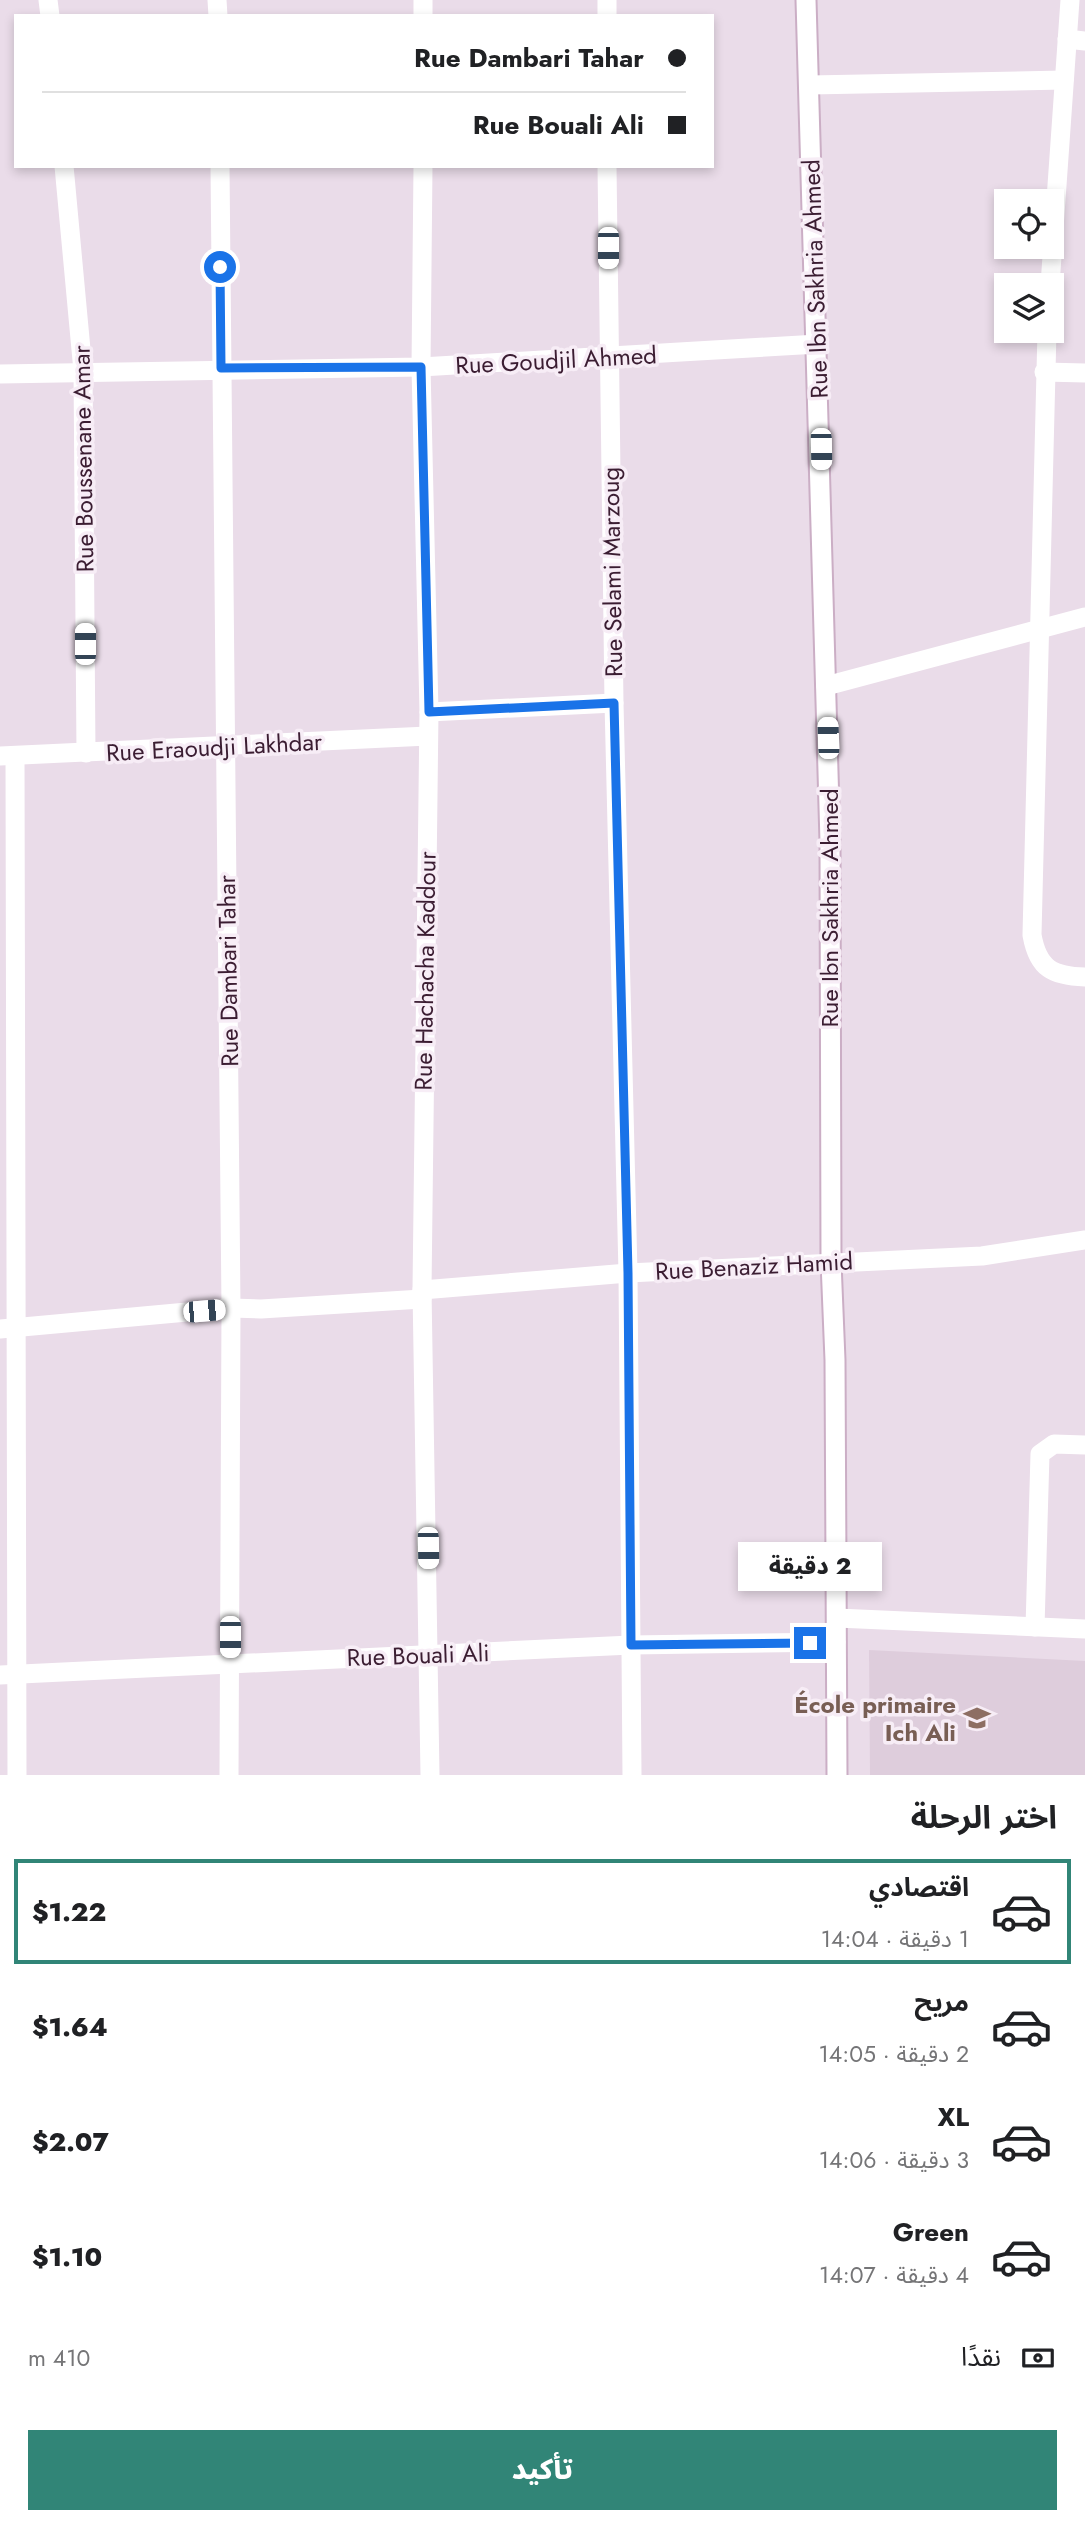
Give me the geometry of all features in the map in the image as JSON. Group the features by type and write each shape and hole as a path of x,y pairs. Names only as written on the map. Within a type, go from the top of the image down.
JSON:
{"street":[{"name":"Rue Ibn Sakhria Ahmed","path":"806,0 818,344 830,842 831,1262 835,1360 837,1775"},
{"path":"1051,273 1064,80 1076,40 1070,0"},
{"path":"810,85 1064,80"},
{"name":"Rue Boussenane Amar","path":"64,168 83,371 86,754"},
{"name":"Rue Dambari Tahar","path":"220,168 231,1308 229,1775"},
{"name":"Rue Hachacha Kaddour","path":"423,168 421,367 429,712 422,1294 430,1775"},
{"name":"Rue Selami Marzoug","path":"607,168 614,703 628,1273 632,1775"},
{"path":"1046,343 1032,935 1035,952 1043,964 1057,974 1085,976"},
{"name":"Rue Goudjil Ahmed","path":"0,374 221,368 421,367 818,344"},
{"path":"1044,372 1085,373"},
{"path":"826,686 1085,617"},
{"path":"429,712 614,703"},
{"name":"Rue Eraoudji Lakhdar","path":"8,756 428,736"},
{"path":"8,756 8,1675 17,1775"},
{"name":"Rue Benaziz Hamid","path":"9,1328 231,1308 261,1309 628,1273 982,1256 1085,1240"},
{"path":"1035,1627 1040,1454 1054,1444 1085,1444"},
{"path":"837,1618 1085,1629"},
{"name":"Rue Bouali Ali","path":"8,1675 631,1645 836,1642"}],"shaded area":[{"name":"École primaire Ich Ali","path":"869,1650 1085,1661 1085,1775 870,1775"}],"place":[{"name":"École primaire Ich Ali","path":"977,1718"}],"route":[{"path":"220,267 221,368 421,367 429,712 614,703 628,1273 631,1645 810,1643"}]}
